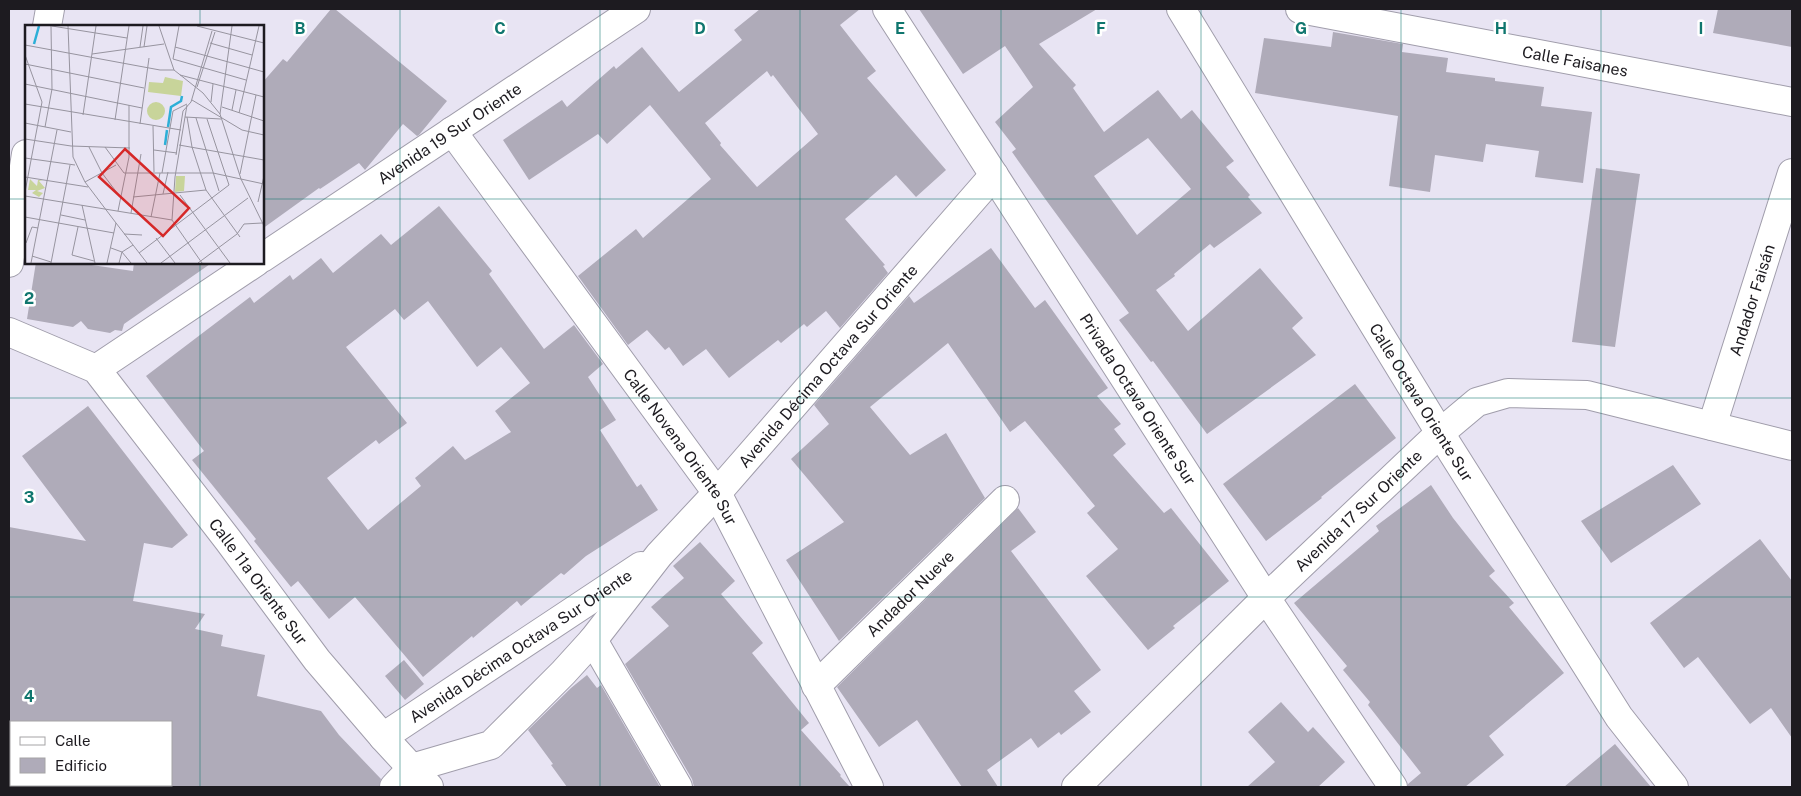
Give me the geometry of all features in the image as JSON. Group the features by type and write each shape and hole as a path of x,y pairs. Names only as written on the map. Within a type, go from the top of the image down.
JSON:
{"street":[{"path":"47,25 50,9"},
{"name":"Avenida 19 Sur Oriente","path":"264,257 636,9"},
{"name":"Privada Octava Oriente Sur","path":"887,9 1266,598 1393,787"},
{"name":"Calle Octava Oriente Sur","path":"1181,9 1440,433 1620,717 1674,787"},
{"name":"Calle Faisanes","path":"1300,9 1792,102"},
{"name":"Calle Novena Oriente Sur","path":"452,131 717,493 869,787"},
{"path":"9,263 25,160"},
{"name":"Andador Faisán","path":"1712,426 1792,173"},
{"name":"Avenida Décima Octava Sur Oriente","path":"412,781 491,745 563,673 593,640 659,555 717,493 994,175"},
{"path":"9,332 96,370 253,264"},
{"name":"Calle 11a Oriente Sur","path":"96,370 228,540 317,660 383,737 412,781"},
{"name":"Avenida 17 Sur Oriente","path":"1076,787 1266,598 1440,433 1477,402 1508,393 1587,394 1792,446"},
{"name":"Andador Nueve","path":"816,686 1004,500"},
{"name":"Avenida Décima Octava Sur Oriente","path":"383,737 659,555"},
{"path":"593,640 678,787"}],"building":[{"path":"331,9 335,9 447,101 419,135 417,136 403,124 365,170 359,163 319,188 264,228 264,81 283,59 287,62"},
{"path":"760,9 860,9 840,25 876,71 867,78 946,170 916,197 896,175 845,219 885,265 883,266 888,273 840,328 826,311 807,327 804,324 781,343 778,340 729,378 706,349 683,366 669,347 665,350 647,330 628,345 578,276 636,229 643,238 711,179 650,105 607,144 598,134 529,180 503,140 562,100 567,107 614,66 616,69 642,47 679,92 742,40 734,30","holes":["767,71 771,77 773,75 818,134 757,187 720,145 721,143 705,123"]},
{"path":"919,9 1097,9 1039,44 1076,85 1073,88 1104,132 1158,90 1181,119 1192,110 1234,161 1226,167 1250,195 1248,197 1262,213 1214,248 1210,244 1174,274 1175,276 1156,290 1188,331 1260,268 1303,318 1292,328 1316,355 1207,434 1153,361 1151,362 1119,320 1129,313 1012,152 1016,149 995,122 1033,87 1005,46 963,74","holes":["1148,138 1191,189 1137,235 1094,176"]},
{"path":"1718,9 1792,9 1792,47 1713,33"},
{"path":"1333,32 1403,44 1402,52 1448,58 1446,72 1544,87 1541,106 1592,112 1583,183 1535,177 1539,151 1486,144 1483,162 1435,155 1430,192 1389,186 1398,116 1255,93 1264,38 1331,47"},
{"path":"1596,168 1640,174 1615,347 1572,342"},
{"path":"439,206 492,271 489,274 544,349 574,325 603,364 588,377 616,420 600,430 637,487 641,484 658,510 586,556 564,575 561,573 521,606 517,601 423,677 355,597 329,619 298,581 291,587 254,541 256,539 192,460 204,451 146,376 250,297 254,303 290,275 293,280 321,258 333,273 381,234 391,245","holes":["428,301 477,367 501,347 530,383 495,411 511,432 465,460 453,446 415,478 421,486 368,530 327,478 376,440 379,444 407,423 346,347 395,309 404,320"]},
{"path":"991,248 1035,308 1045,300 1108,388 1097,396 1121,424 1114,429 1126,444 1113,455 1164,513 1171,508 1229,581 1173,626 1175,628 1148,650 1086,576 1118,549 1087,513 1095,506 1025,421 1010,432 948,343 870,407 910,455 946,433 985,498 839,641 786,560 844,522 791,459 829,424 814,405 909,296 914,303"},
{"path":"36,264 85,264 133,271 134,264 210,264 124,324 122,331 115,330 110,333 88,329 81,321 73,327 27,319"},
{"path":"1355,384 1396,438 1266,541 1223,484"},
{"path":"88,406 188,535 172,548 144,543 133,601 205,614 195,629 223,635 221,646 265,655 257,696 321,711 339,735 381,779 379,787 171,787 172,721 9,722 9,527 86,541 22,456"},
{"path":"1673,465 1701,504 1611,563 1581,521"},
{"path":"1431,485 1453,518 1495,571 1489,576 1514,603 1509,607 1564,673 1489,736 1504,755 1465,787 1408,787 1408,784 1421,773 1368,705 1370,702 1343,670 1347,666 1294,603 1379,531 1376,526"},
{"path":"1018,508 1036,532 1011,551 1101,670 1074,691 1091,712 1061,735 1059,732 1038,748 1031,738 987,770 998,787 962,787 917,720 879,747 837,687"},
{"path":"1760,539 1792,581 1792,738 1771,708 1750,724 1698,657 1684,668 1650,623"},
{"path":"700,542 735,581 721,594 763,643 752,653 809,723 801,730 850,787 694,787 692,779 625,664 669,626 651,607 684,578 673,566"},
{"path":"404,660 424,684 405,700 385,676"},
{"path":"587,675 597,688 601,685 660,787 567,787 528,730"},
{"path":"1281,702 1308,732 1313,727 1345,762 1318,787 1247,787 1275,762 1248,732"},
{"path":"1615,744 1651,787 1564,787"}]}
